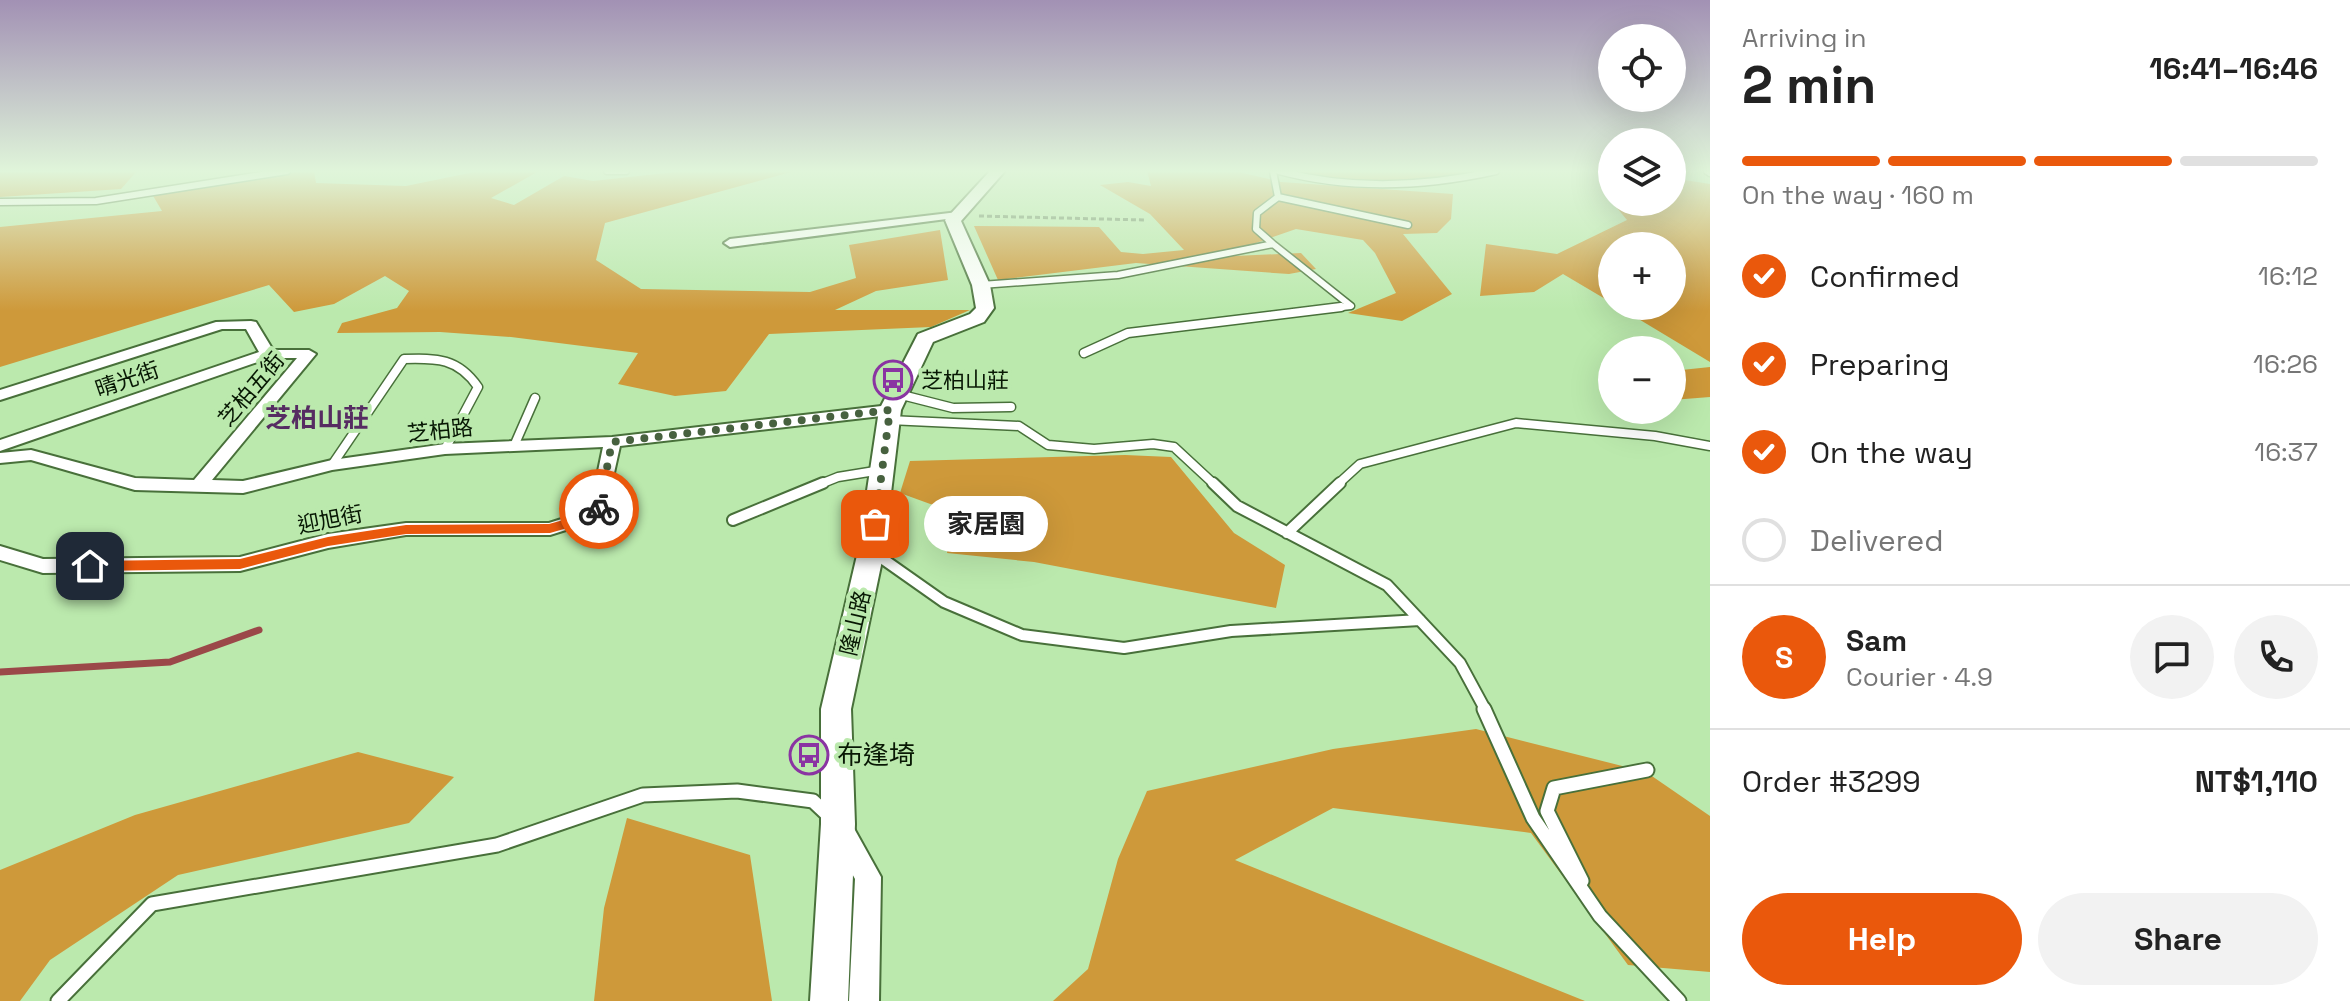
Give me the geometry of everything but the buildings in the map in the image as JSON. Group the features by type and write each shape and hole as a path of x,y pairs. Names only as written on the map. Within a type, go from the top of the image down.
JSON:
{"street":[{"path":"730,243 936,218"},
{"path":"955,218 953,220 981,285"},
{"name":"隆山路","path":"829,1001 838,824 836,709 871,551 892,408 925,338 977,318 985,308 981,285"},
{"path":"0,395 221,325 251,325 268,354"},
{"name":"晴光街","path":"0,446 268,354"},
{"name":"芝柏五街","path":"200,484 309,354 268,354"},
{"name":"芝柏路","path":"0,458 31,455 135,484 243,487 332,465 445,449 612,442 892,408"},
{"name":"迎旭街","path":"0,553 43,566 240,564 328,541 406,529 550,529 598,514 612,442"},
{"path":"838,824 868,877 864,1001"}],"lane":[{"path":"1084,353 1128,333 1351,306 1345,298 1256,229 1257,218"},
{"path":"1374,218 1408,225"},
{"path":"981,285 1118,275 1273,244"},
{"path":"332,465 404,359 446,358 466,368 478,387 445,449"},
{"path":"514,446 535,398"},
{"path":"892,408 1011,407"},
{"path":"892,408 1019,426 1048,445 1094,449 1153,444 1174,447 1237,506 1387,585 1460,663 1490,720 1533,818 1600,916 1679,1001"},
{"path":"1287,533 1360,464 1516,423 1655,436 1710,446"},
{"path":"733,520 838,477 882,470"},
{"path":"871,551 944,602 1022,635 1124,648 1231,631 1420,620"},
{"path":"1600,916 1547,811 1550,799 1554,788 1647,770"},
{"path":"58,1001 152,904 497,845 643,795 737,791 813,801 838,824"}],"path":[{"path":"1059,218 1145,220"}],"shaded area":[{"path":"94,218 624,218 605,223 596,260 641,289 810,292 856,278 849,245 940,230 948,280 876,291 835,310 970,310 931,327 769,334 726,391 675,396 618,384 638,353 511,337 440,332 337,333 342,323 397,308 409,291 385,276 334,304 294,312 269,285 0,367 0,227"},
{"path":"1154,218 1451,218 1437,233 1403,234 1452,294 1402,321 1348,313 1396,293 1375,253 1363,240 1296,229 1256,243 1234,256 1301,253 1316,269 1289,274 1136,263 998,280 974,226 1099,227 1121,252 1143,254 1184,250"},
{"path":"1625,218 1710,218 1710,362 1686,348 1686,336 1667,336 1640,320 1686,320 1686,232 1602,232 1627,220"},
{"path":"1598,234 1598,295 1563,274 1534,292 1480,296 1486,244 1557,254"},
{"path":"1710,367 1710,397 1686,399 1686,370"},
{"path":"1125,455 1171,457 1234,533 1285,565 1276,608 1034,562 947,553 955,513 900,493 910,461"},
{"path":"1476,729 1646,772 1710,816 1710,972 1628,965 1531,833 1333,808 1235,860 1585,1001 1053,1001 1088,969 1118,859 1147,791 1333,749"},
{"path":"358,752 454,777 409,823 178,875 50,960 20,1001 0,1001 0,870 135,815"},
{"path":"627,818 750,855 772,1001 594,1001 604,908"}],"waterway":[{"path":"0,672 170,662 259,630"}],"way so far":[{"path":"599,509 612,442 890,410 875,524"}],"place":[{"name":"芝柏山莊","path":"893,380"},
{"name":"家居園","path":"875,524"},
{"name":"布逢埼","path":"809,755"}],"district":[{"name":"芝柏山莊","path":"317,418"}],"route":[{"path":"90,566 240,564 328,541 406,529 550,529 598,514 599,509"}]}
